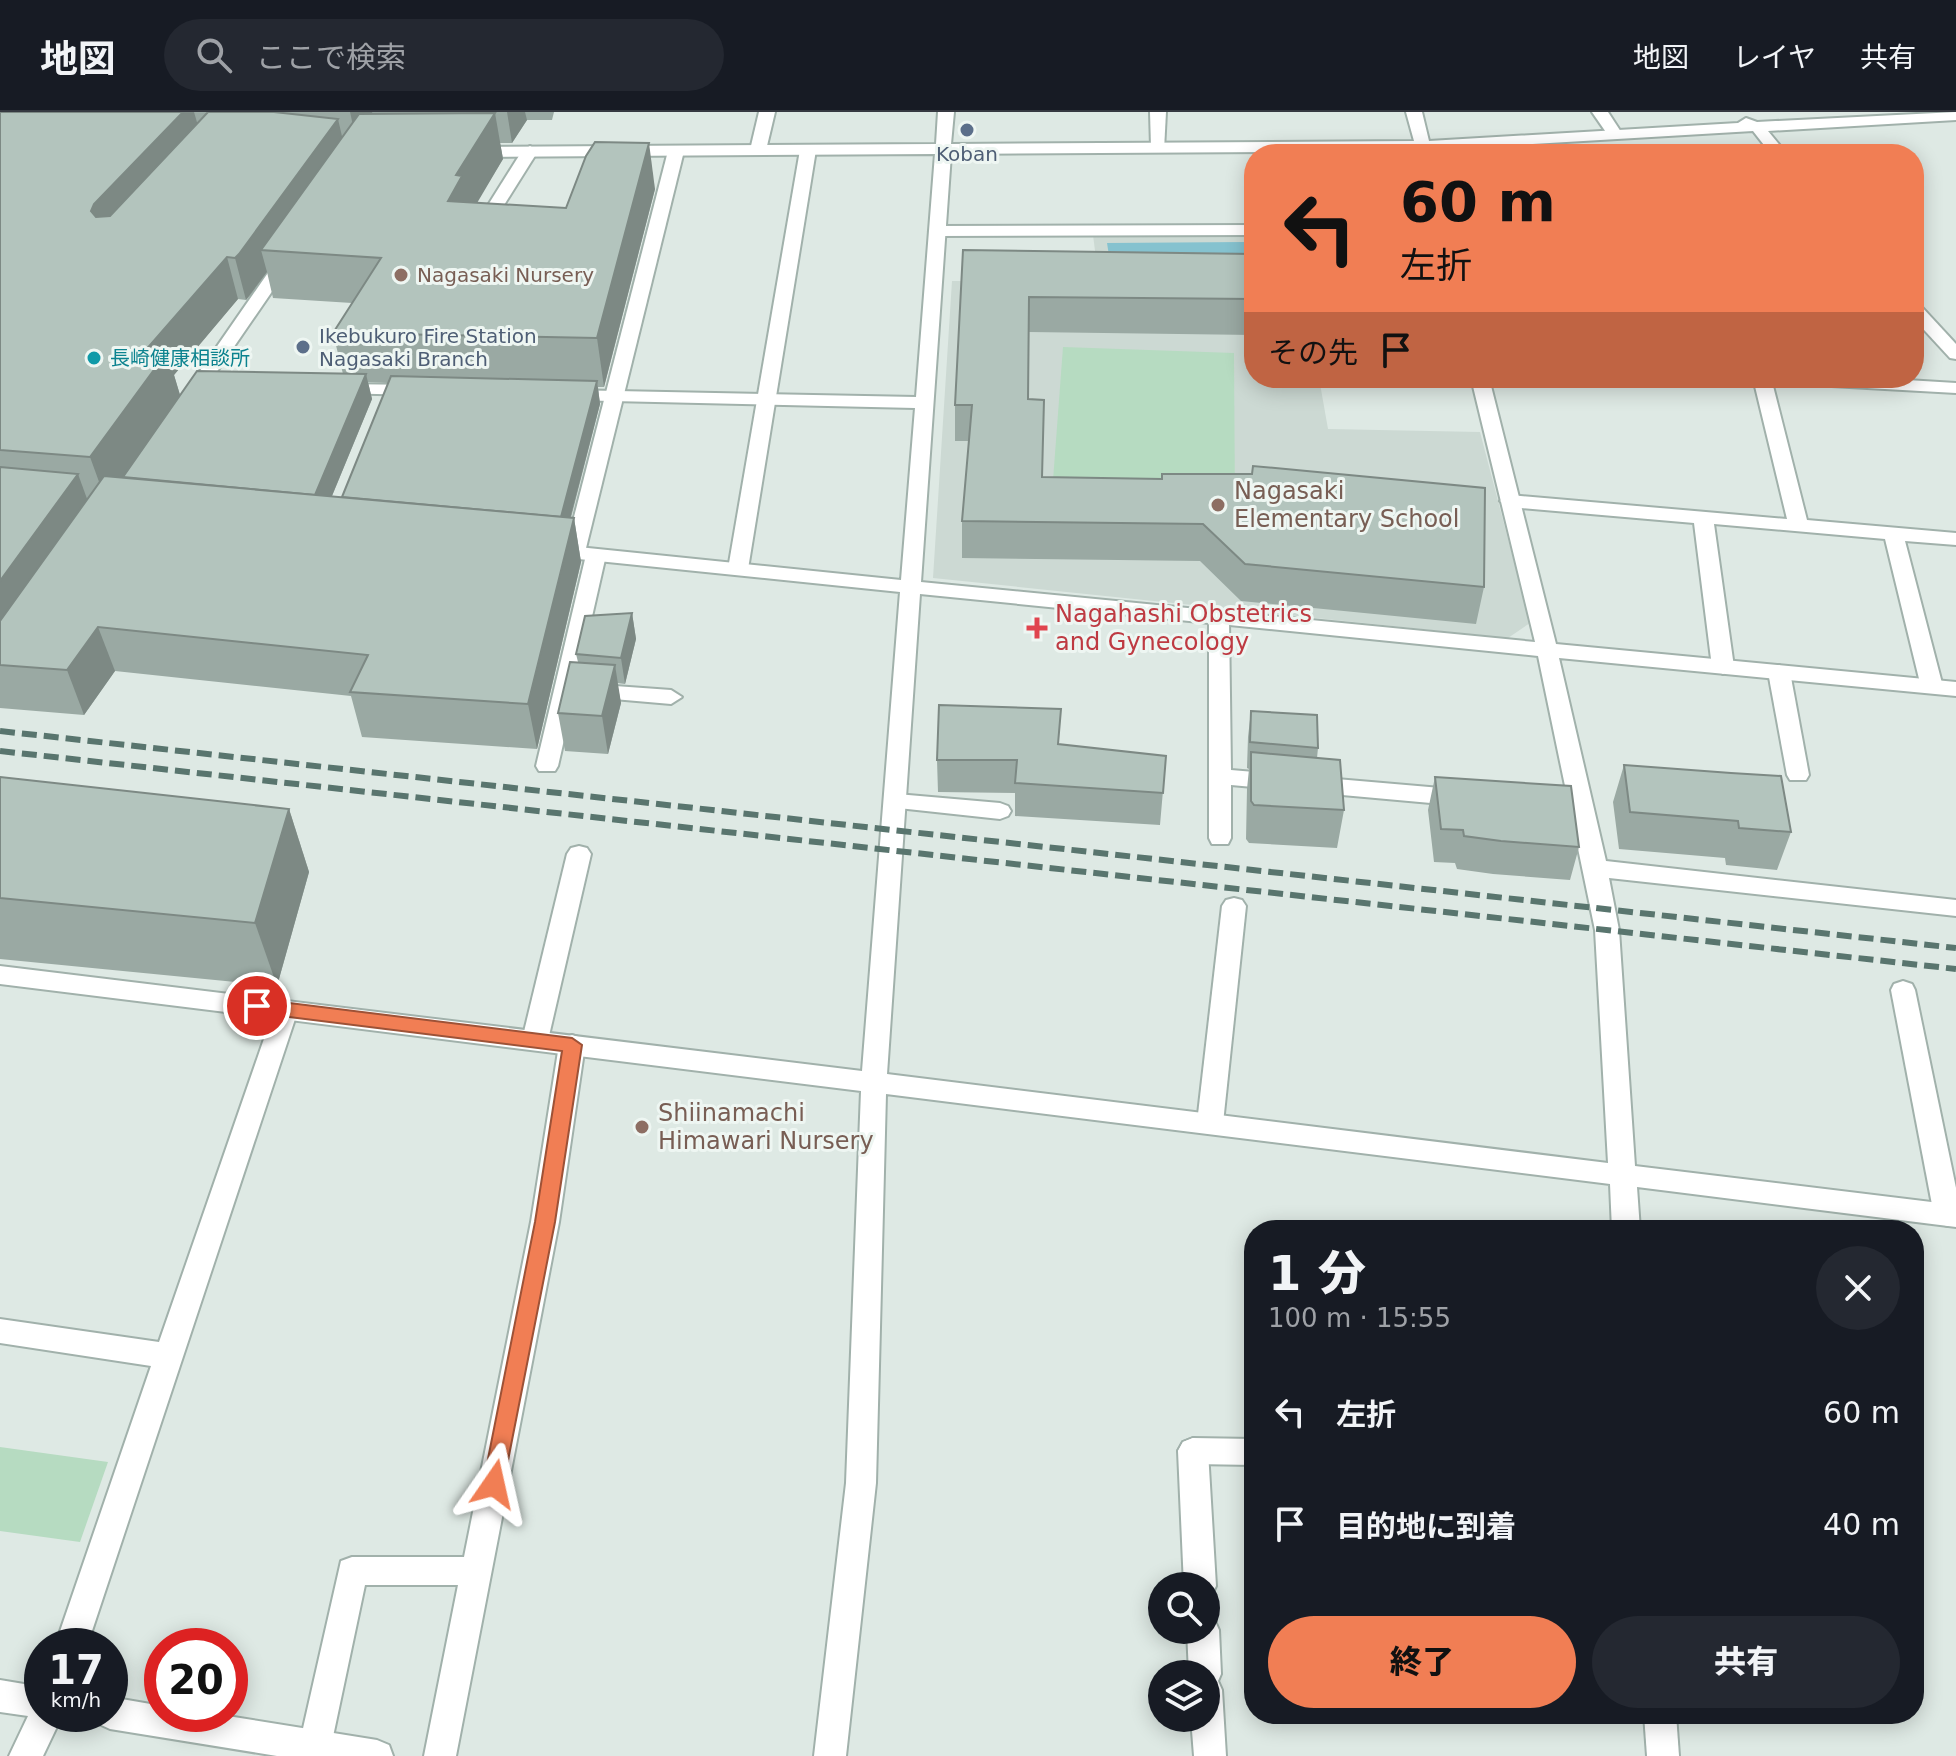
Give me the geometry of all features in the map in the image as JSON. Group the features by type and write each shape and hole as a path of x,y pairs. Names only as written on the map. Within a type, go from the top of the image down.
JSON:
{"street":[{"path":"758,150 767,112"},
{"path":"830,1756 861,1483 874,1081 946,112"},
{"path":"1158,112 1159,147"},
{"path":"1414,112 1422,144"},
{"path":"1600,112 1615,135"},
{"path":"1731,112 1739,120 1757,127 1771,144"},
{"path":"1500,144 1956,115"},
{"path":"453,152 1244,148"},
{"path":"738,569 808,150"},
{"path":"486,221 530,151"},
{"path":"547,766 565,689 612,396 676,151"},
{"path":"937,231 1244,230"},
{"path":"180,412 205,388 295,248"},
{"path":"1924,320 1956,354"},
{"path":"1924,386 1956,388"},
{"path":"1482,388 1547,650 1607,930 1625,1220"},
{"path":"1764,388 1798,525"},
{"path":"324,389 385,396 433,390"},
{"path":"552,394 925,403"},
{"path":"1510,501 1956,539"},
{"path":"1703,517 1723,667"},
{"path":"1893,533 1932,687"},
{"path":"529,548 1219,619 1956,689"},
{"path":"1219,619 1220,838"},
{"path":"1779,672 1798,775"},
{"path":"565,689 671,697"},
{"path":"1219,776 1484,800"},
{"path":"897,802 1000,811"},
{"path":"1554,803 1582,804"},
{"path":"535,1040 579,854"},
{"path":"1596,868 1956,908"},
{"path":"1210,1123 1234,906"},
{"path":"0,975 1952,1215 1903,990"},
{"path":"77,1628 286,1010"},
{"path":"440,1756 545,1222 572,1045"},
{"path":"0,1331 169,1356"},
{"path":"1199,1572 1193,1451 1244,1452"},
{"path":"315,1746 352,1571 477,1571"},
{"path":"0,1696 24,1700"},
{"path":"128,1716 377,1756"},
{"path":"1661,1724 1663,1756"},
{"path":"25,1756 38,1732"},
{"path":"1209,1732 1210,1756"}],"shaded area":[{"name":"Nagasaki Elementary School","path":"1244,234 1244,388 1321,388 1328,429 1480,432 1530,623 1508,638 933,578 952,281 1099,282 1093,235"}],"green space":[{"path":"1063,347 1234,353 1235,506 1051,507"},
{"path":"0,1447 108,1462 80,1542 0,1531"}],"water":[{"path":"1244,242 1244,266 1111,268 1107,243"}],"building":[{"path":"0,112 183,112 94,204 91,211 96,217 110,216 208,112 274,112 338,119 239,254 235,258 227,257 144,352 167,352 90,457 0,450"},
{"path":"495,113 456,175 462,176 448,201 566,208 586,156 595,142 649,143 597,338 333,333 381,258 261,250 359,114"},
{"path":"963,250 1244,254 1244,299 1029,297 1028,399 1044,400 1042,477 1162,479 1162,474 1252,474 1253,466 1485,488 1484,587 1245,564 1203,524 962,521 972,405 955,405"},
{"path":"197,371 366,374 315,495 123,477"},
{"path":"391,376 597,381 561,517 342,497"},
{"path":"0,467 78,474 0,581"},
{"path":"104,476 574,518 528,704 350,692 368,655 98,627 67,670 0,665 0,621"},
{"path":"632,613 621,658 576,654 585,616"},
{"path":"570,662 615,665 602,716 558,713"},
{"path":"939,705 1061,709 1058,744 1166,756 1163,793 1015,783 1017,760 937,760"},
{"path":"1251,711 1317,715 1318,748 1250,742"},
{"path":"1251,752 1340,760 1344,810 1254,805 1251,801"},
{"path":"1624,765 1781,776 1791,832 1739,828 1738,821 1630,812"},
{"path":"0,777 289,809 255,923 0,898"},
{"path":"1435,777 1571,786 1579,847 1501,841 1464,836 1463,830 1441,829"}],"railway":[{"path":"0,731 1956,948"},
{"path":"0,751 1956,969"}],"place":[{"name":"Koban","path":"967,130"},
{"name":"Nagasaki Nursery","path":"401,275"},
{"name":"Ikebukuro Fire Station Nagasaki Branch","path":"303,347"},
{"name":"長崎健康相談所","path":"94,358"},
{"name":"Nagasaki Elementary School","path":"1218,505"},
{"name":"Nagahashi Obstetrics and Gynecology","path":"1037,628"},
{"name":"Shiinamachi Himawari Nursery","path":"642,1127"}],"route":[{"path":"257,1006 572,1045 545,1222 494,1484"}]}
